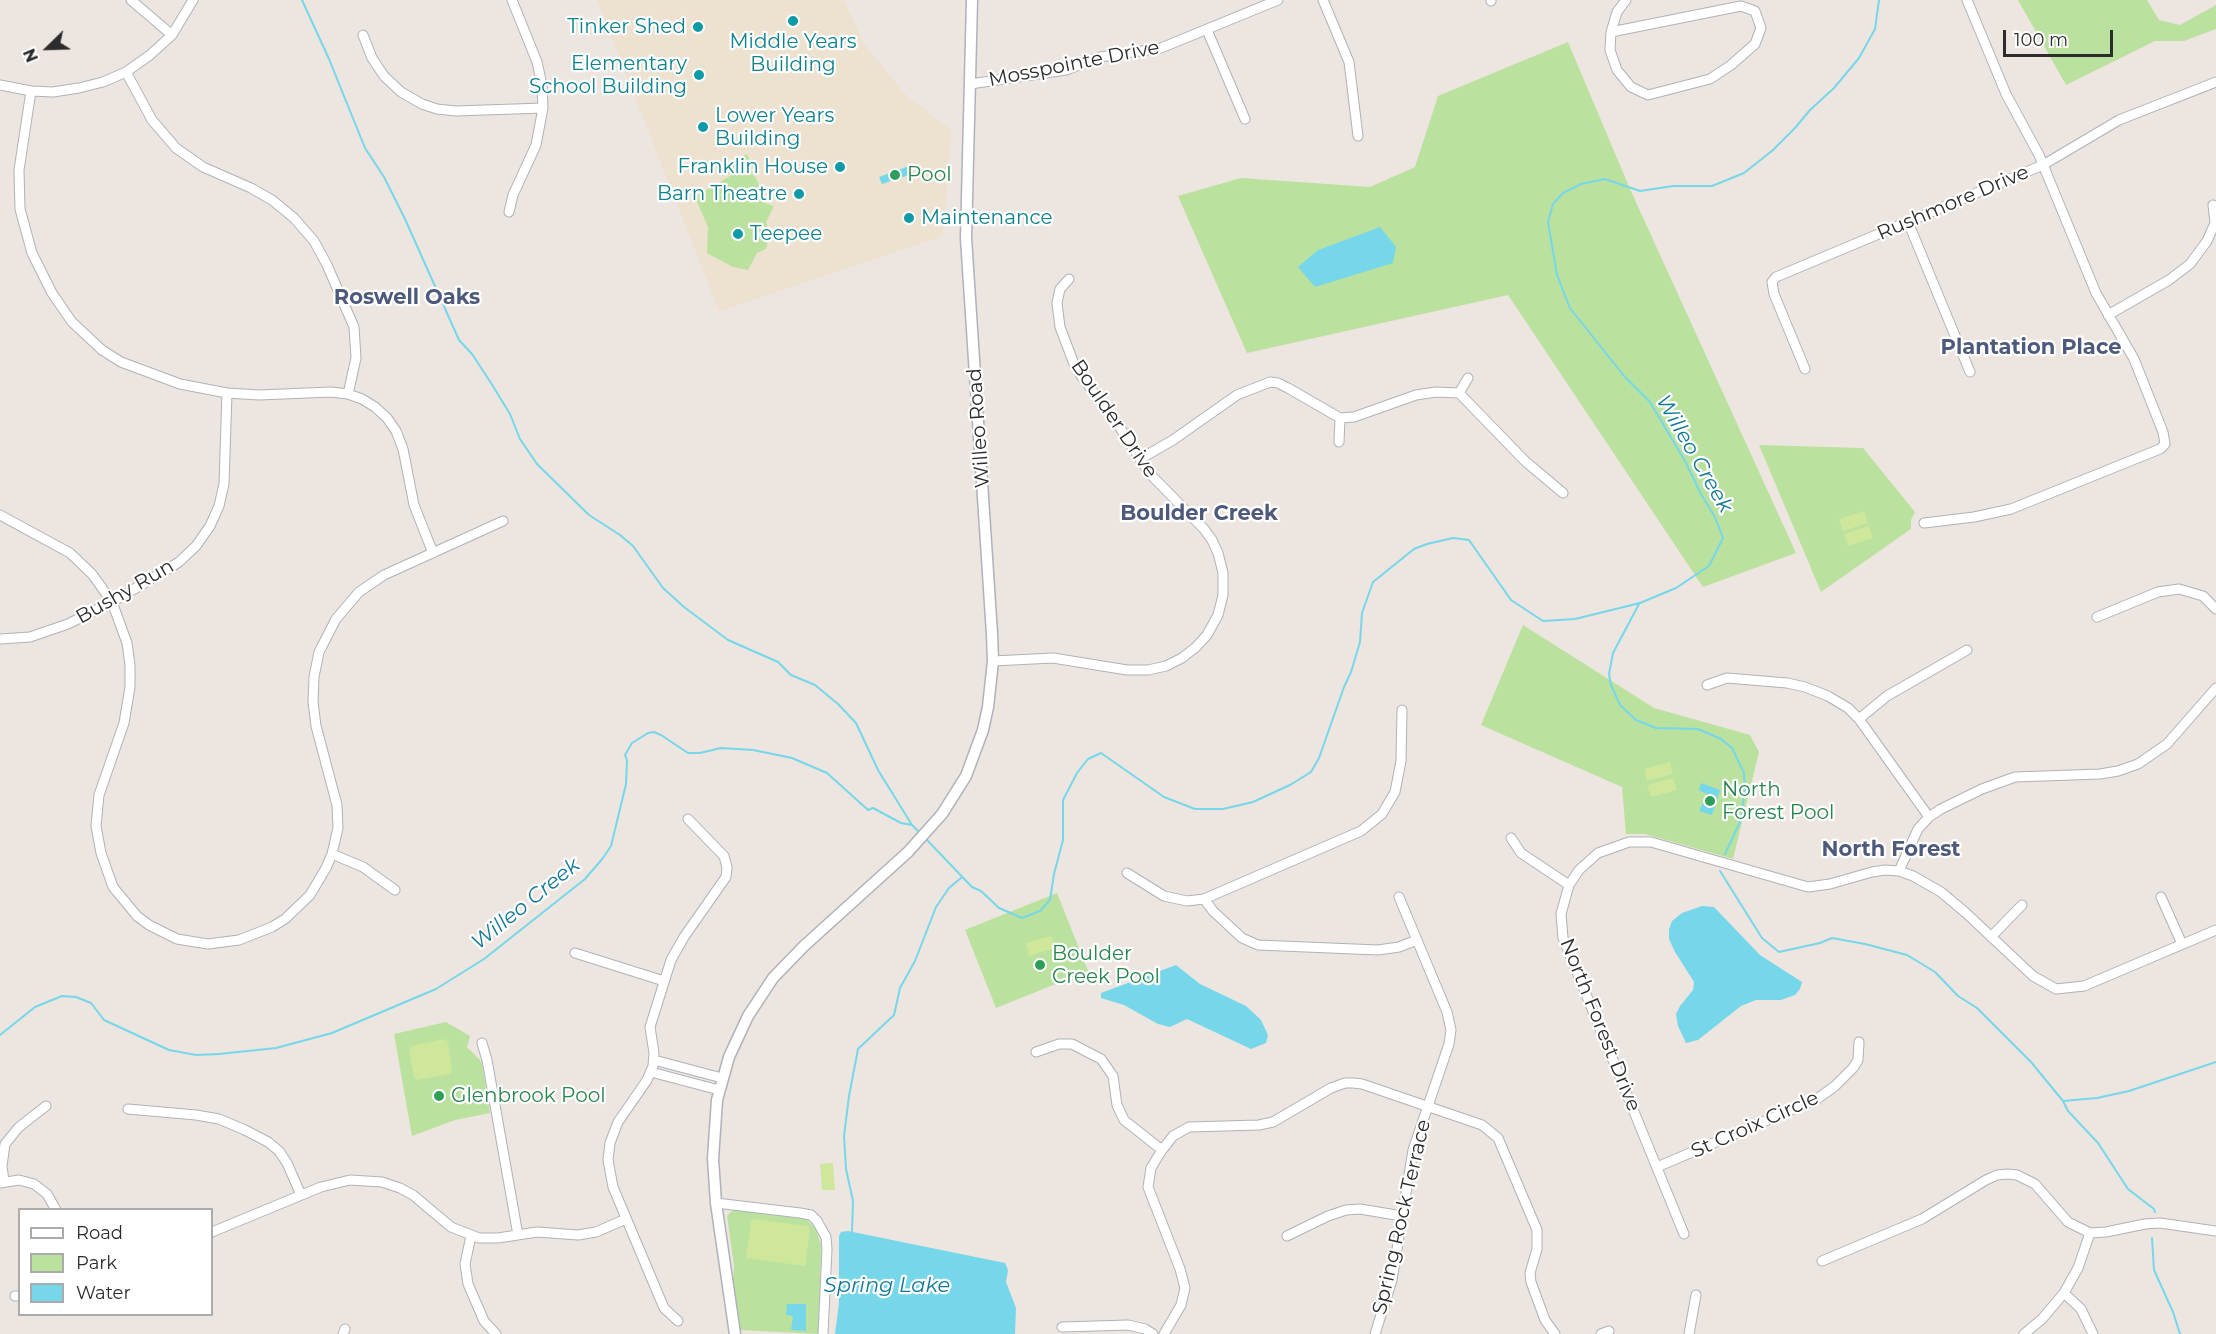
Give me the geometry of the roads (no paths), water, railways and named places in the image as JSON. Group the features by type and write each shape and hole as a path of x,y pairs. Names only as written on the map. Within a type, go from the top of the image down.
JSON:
{"street":[{"path":"130,0 172,35"},
{"path":"0,85 31,91 53,92 103,82 126,72 172,35 194,0"},
{"path":"509,212 513,195 536,145 543,108 542,85 537,62 512,0"},
{"name":"Willeo Road","path":"735,1334 716,1203 712,1149 722,1078 748,1016 774,978 804,946 908,852 948,806 966,776 983,730 988,706 993,661 966,238 972,0"},
{"name":"Mosspointe Drive","path":"970,84 1066,70 1100,57 1161,48 1278,0"},
{"path":"1323,0 1349,62 1358,136"},
{"path":"1611,32 1741,6 1755,11 1761,28 1755,44 1731,65 1710,79 1648,95 1631,87 1617,70 1610,50 1611,32 1617,12 1626,0"},
{"path":"1924,523 1974,518 2011,509 2160,449 2165,444 2163,432 2134,359 2108,315 2043,165 2006,94 1966,0"},
{"path":"1207,30 1245,119"},
{"path":"363,34 372,58 384,76 401,92 422,104 437,109 456,111 543,108"},
{"path":"126,72 152,120 176,148 203,167 272,200 294,218 314,241 354,327 356,358 348,394"},
{"name":"Rushmore Drive","path":"1805,369 1774,294 1772,282 1781,274 2043,165 2119,120 2216,81"},
{"path":"31,91 19,170 20,209 32,253 60,307 87,338 121,362 180,384 228,393 259,395 331,392 348,394 375,407 396,431 403,449 414,505 433,552"},
{"path":"2108,315 2169,280 2190,264 2207,241 2215,223 2213,205"},
{"path":"1908,222 1970,372"},
{"name":"Boulder Drive","path":"993,661 1053,658 1127,670 1148,670 1166,666 1182,658 1207,635 1218,615 1223,594 1223,573 1218,553 1204,529 1160,486 1115,420 1082,377 1067,350 1060,327 1057,303 1060,289 1069,279"},
{"path":"1459,393 1468,378"},
{"path":"1140,459 1173,440 1237,395 1270,382 1288,388 1340,418 1354,417 1416,395 1436,392 1459,393 1525,461 1563,493"},
{"name":"Bushy Run","path":"0,639 30,637 54,630 112,602 178,562 196,546 210,526 219,506 224,484 228,393"},
{"path":"1339,442 1340,418"},
{"path":"0,515 50,540 70,553 92,574 112,602 127,643 130,687 124,723 99,795 96,826 105,870 113,887 126,905 149,925 177,939 208,944 239,940 272,927 297,908 319,882 332,854 338,828 337,805 316,726 313,702 314,677 319,652 336,619 358,592 384,575 503,521"},
{"path":"2097,617 2158,592 2179,590 2203,596 2216,609"},
{"path":"1859,719 1887,696 1967,650"},
{"path":"1707,685 1727,678 1796,685 1828,696 1848,708 1859,719 1929,817"},
{"path":"1899,871 1918,829 1929,817 1982,789 2015,777 2100,774 2138,764 2167,744 2216,688"},
{"path":"1127,873 1164,896 1187,901 1204,900 1354,835 1377,819 1391,800 1398,783 1402,710"},
{"path":"678,1321 664,1308 626,1219 613,1187 609,1152 618,1122 651,1072 654,1060 650,1027 671,960 684,937 726,877 727,867 724,856 688,819"},
{"path":"1511,838 1521,854 1569,885"},
{"name":"North Forest Drive","path":"1684,1234 1563,938 1562,914 1569,885 1579,870 1598,853 1617,844 1640,841 1661,843 1808,887 1830,884 1872,872 1899,871 1941,892 2033,976 2048,986 2065,989 2096,981 2216,930"},
{"path":"332,854 363,867 395,890"},
{"name":"Spring Rock Terrace","path":"1374,1334 1392,1280 1413,1150 1451,1030 1447,1012 1399,897"},
{"path":"2161,897 2182,944"},
{"path":"1204,900 1242,938 1258,945 1378,950 1399,947 1417,940"},
{"path":"1991,937 2022,905"},
{"path":"575,953 664,981"},
{"name":"St Croix Circle","path":"1657,1167 1817,1099 1835,1086 1853,1068 1858,1060 1859,1042"},
{"path":"482,1043 518,1235"},
{"path":"1036,1052 1065,1043 1079,1046 1101,1059 1113,1076 1117,1105 1124,1120 1161,1150"},
{"path":"654,1060 722,1078"},
{"path":"651,1072 719,1090"},
{"path":"1164,1334 1181,1305 1185,1288 1180,1269 1148,1187 1151,1168 1161,1150 1173,1136 1189,1127 1259,1125 1273,1122 1331,1088 1346,1083 1362,1084 1482,1125 1498,1138 1537,1230 1537,1249 1530,1273 1530,1282 1545,1320 1555,1334"},
{"path":"46,1106 18,1127 5,1144 2,1182 20,1180 34,1184 47,1194 55,1208"},
{"path":"128,1109 219,1119 245,1130 279,1150 301,1195"},
{"path":"1822,1261 1922,1219 1986,1180 1997,1175 2008,1174 2017,1175 2035,1184 2068,1222 2090,1233 2160,1223 2216,1232"},
{"path":"213,1232 335,1182 367,1180 382,1182 413,1195 451,1227 471,1236 492,1239 537,1232 587,1234 626,1219"},
{"path":"716,1203 800,1213 811,1215 817,1221 826,1237 827,1249 824,1334"},
{"path":"1287,1236 1346,1210 1360,1209 1402,1216"},
{"path":"2024,1334 2042,1319 2064,1293 2078,1268 2090,1233"},
{"path":"471,1236 465,1264 468,1284 484,1321 496,1334"},
{"path":"2064,1293 2081,1309 2093,1334"},
{"path":"1689,1334 1696,1295"},
{"path":"1062,1328 1128,1325 1145,1329 1153,1334"}],"water":[{"name":"Pool","path":"909,166 912,174 882,184 879,177"},
{"path":"1380,227 1396,247 1393,263 1315,287 1298,267 1318,250"},
{"name":"North Forest Pool","path":"1701,783 1720,790 1712,815 1699,811 1707,794 1699,790"},
{"path":"1702,906 1714,907 1760,955 1802,982 1795,995 1781,1000 1756,1000 1741,1006 1698,1040 1686,1043 1678,1026 1676,1014 1693,990 1694,982 1675,952 1669,939 1669,929 1672,921 1682,913"},
{"path":"1176,965 1200,984 1246,1006 1261,1020 1268,1035 1266,1043 1251,1049 1187,1019 1170,1027 1158,1024 1124,1005 1101,998 1101,993"},
{"name":"Spring Lake","path":"848,1231 1005,1263 1008,1270 1006,1282 1016,1308 1015,1334 835,1334 839,1303 839,1236 841,1232"},
{"path":"787,1304 806,1304 806,1331 791,1330 793,1316 786,1315"}],"waterway":[{"path":"302,0 365,148 384,177 405,219 459,340 472,354 491,383 510,414 520,439 537,464 589,515 633,546 663,588 684,607 728,640 778,662 791,675 815,685 838,704 856,723 878,770 912,825"},
{"name":"Willeo Creek","path":"926,839 972,887 981,891 999,908 1022,918 1040,911 1050,900 1063,840 1063,800 1077,773 1088,759 1101,753 1164,797 1195,809 1223,809 1253,802 1290,785 1311,772 1319,758 1351,672 1360,642 1362,613 1373,582 1414,549 1427,544 1453,538 1469,540 1511,600 1543,621 1575,619 1640,603 1676,588 1709,566 1723,538 1715,517 1685,461 1650,402 1624,376 1570,308 1557,275 1548,222 1553,204 1563,193 1581,184 1605,179 1640,191 1673,186 1712,186 1744,173 1773,150 1834,88 1859,58 1875,29 1879,0"},
{"path":"1639,604 1613,653 1609,674 1611,685 1620,705 1636,720 1656,728 1698,729 1721,739 1732,748 1744,773 1745,788 1741,820 1725,854"},
{"name":"Willeo Creek","path":"0,1035 35,1007 62,996 76,997 91,1003 104,1020 169,1050 196,1055 276,1048 332,1033 436,989 484,959 585,879 603,858 611,846 626,784 627,760 625,755 632,743 648,733 654,732 661,735 688,753 721,748 753,750 792,758 827,773 868,810 873,808 901,823 912,825 920,833"},
{"path":"1720,871 1762,938 1779,952 1832,938 1907,955 1935,972 1958,996 1977,1008 2031,1062 2063,1101 2068,1111 2098,1143 2128,1189 2155,1212"},
{"path":"852,1232 853,1201 846,1169 844,1136 858,1049 894,1015 900,988 915,961 936,907 949,888 961,878"},
{"path":"2063,1101 2097,1098 2129,1091 2216,1062"},
{"path":"2152,1238 2154,1270 2180,1334"}],"place":[{"name":"Middle Years Building","path":"793,21"},
{"name":"Tinker Shed","path":"698,27"},
{"name":"Elementary School Building","path":"699,75"},
{"name":"Lower Years Building","path":"703,127"},
{"name":"Franklin House","path":"840,167"},
{"name":"Pool","path":"895,175"},
{"name":"Barn Theatre","path":"799,194"},
{"name":"Maintenance","path":"909,218"},
{"name":"Teepee","path":"738,234"},
{"name":"North Forest Pool","path":"1710,801"},
{"name":"Boulder Creek Pool","path":"1040,965"},
{"name":"Glenbrook Pool","path":"439,1096"}],"district":[{"name":"Roswell Oaks","path":"407,298"},
{"name":"Plantation Place","path":"2031,348"},
{"name":"Boulder Creek","path":"1199,514"},
{"name":"North Forest","path":"1891,850"}]}
